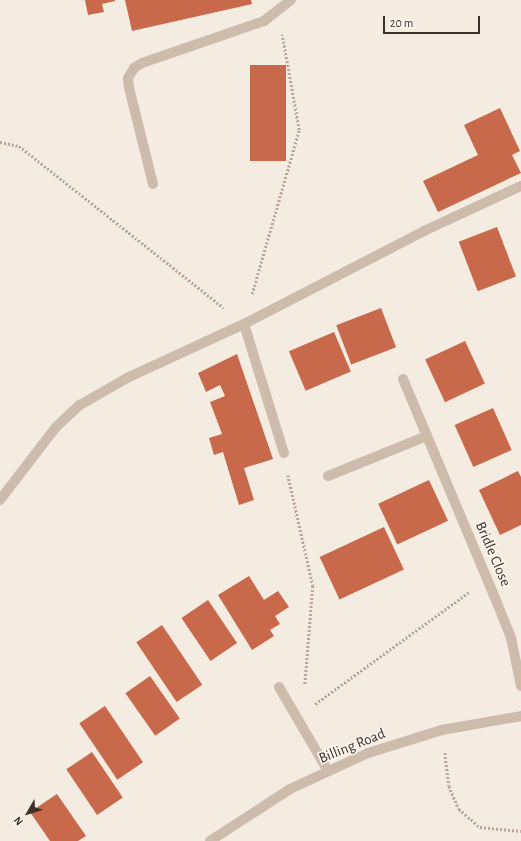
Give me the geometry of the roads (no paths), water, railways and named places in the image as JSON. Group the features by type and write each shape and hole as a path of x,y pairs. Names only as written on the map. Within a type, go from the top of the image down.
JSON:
{"street":[{"path":"153,184 129,88 128,78 134,68 142,63 264,21 291,0"},
{"path":"0,500 56,427 80,405 127,378 244,324 424,231 521,186"},
{"path":"244,324 284,454"},
{"name":"Bridle Close","path":"403,379 487,578 510,638 521,686"},
{"path":"328,476 427,436"},
{"path":"279,687 328,772"},
{"name":"Billing Road","path":"210,841 290,789 368,753 442,730 521,716"}]}
